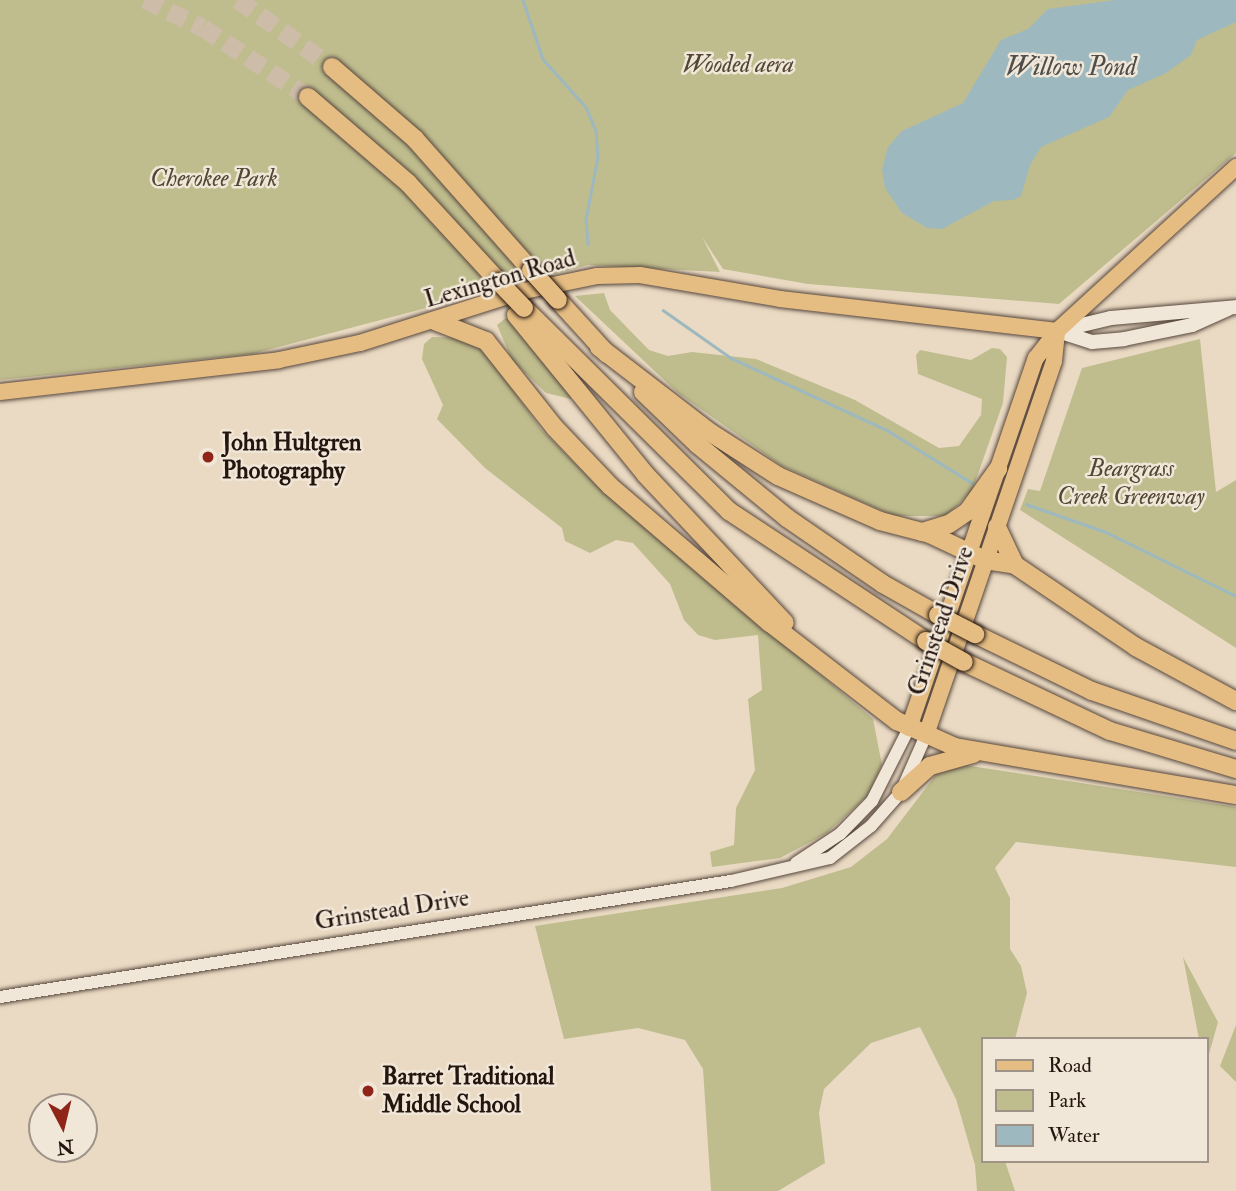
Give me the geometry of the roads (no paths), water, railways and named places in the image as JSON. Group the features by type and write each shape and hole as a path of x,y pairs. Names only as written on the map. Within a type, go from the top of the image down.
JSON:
{"highway":[{"path":"332,67 415,139 599,346 697,444 788,518 883,584 975,634 1092,691 1236,741"},
{"path":"308,97 408,183 519,310 645,474 813,655"},
{"path":"519,310 729,512 926,642 1110,731 1236,769"},
{"path":"435,321 486,341 555,428 610,486 813,655 918,731 983,752 1236,795"},
{"path":"599,346 708,431 778,476 846,508 922,532 977,556 1015,565 1136,647 1236,701"},
{"path":"922,532 949,524 968,511 998,469"},
{"path":"997,527 1015,565"},
{"path":"901,792 930,765 983,752"}],"main road":[{"name":"Grinstead Drive","path":"918,731 977,556 998,469 1036,358 1057,331 1236,167"},
{"name":"Lexington Road","path":"0,392 279,360 435,321 570,280 640,275 769,297 1057,331 1091,342 1124,339 1192,325 1232,308"},
{"name":"Lexington Road","path":"1057,331 1111,318 1203,307 1232,308"},
{"name":"Grinstead Drive","path":"977,556 997,527 1054,361 1057,331"}],"street":[{"name":"Grinstead Drive","path":"0,997 731,881 830,858 855,841 901,792 918,731"},
{"name":"Grinstead Drive","path":"790,867 839,834 872,801 918,731"}],"water":[{"name":"Willow Pond","path":"1115,0 1236,0 1236,22 1197,40 1191,55 1166,73 1128,90 1109,117 1041,147 1030,165 1021,196 1013,200 994,201 942,229 927,228 902,213 885,188 882,169 888,147 902,131 963,103 1001,40 1028,29 1048,9"}],"waterway":[{"path":"523,0 543,59 586,107 596,130 598,157 586,220 588,244"},
{"path":"663,310 731,358 887,430 972,483"},
{"path":"1026,504 1106,532 1236,596"}],"tunnel":[{"path":"145,0 203,28 308,97"},
{"path":"238,0 332,67"}],"place":[{"name":"John Hultgren Photography","path":"208,457"},
{"name":"Barret Traditional Middle School","path":"368,1091"}],"park label":[{"name":"Wooded aera","path":"738,65"},
{"name":"Cherokee Park","path":"214,179"},
{"name":"Beargrass Creek Greenway","path":"1131,483"}]}
